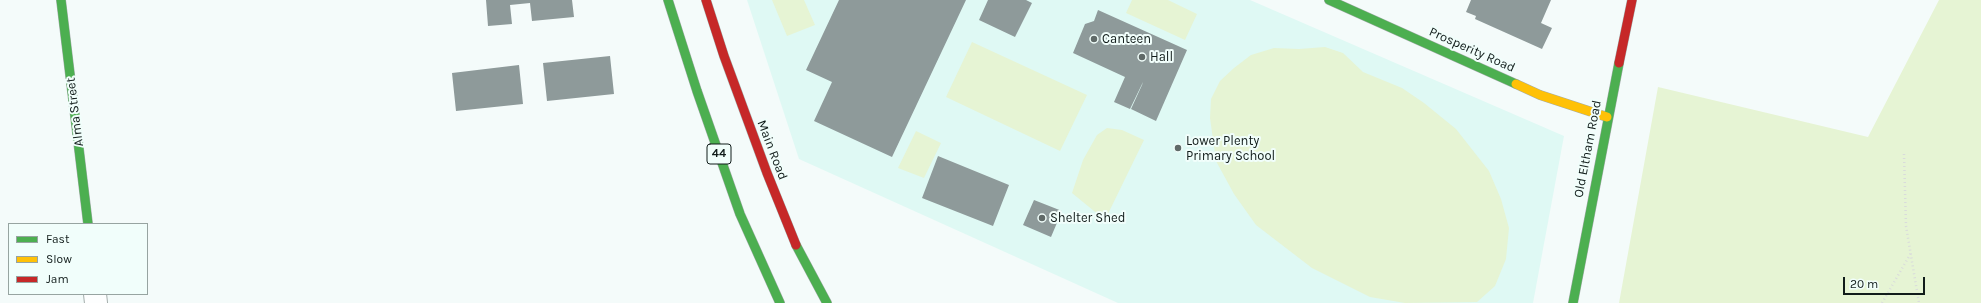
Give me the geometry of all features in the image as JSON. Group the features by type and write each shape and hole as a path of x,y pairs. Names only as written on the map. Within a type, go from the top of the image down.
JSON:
{"street":[{"name":"Alma Street","path":"61,0 88,223"},
{"name":"44","path":"668,0 697,91 740,214 780,303"},
{"name":"Main Road","path":"706,0 724,56 767,173 796,245 827,303"},
{"name":"Prosperity Road","path":"1329,0 1540,95 1607,117"},
{"name":"Old Eltham Road","path":"1573,303 1607,117 1632,0"}],"path":[{"path":"1904,154 1905,206 1919,303"},
{"path":"1882,303 1911,253"}],"shaded area":[{"name":"Lower Plenty Primary School","path":"747,0 1250,0 1564,136 1533,303 1118,303 799,159"}],"green space":[{"path":"772,0 804,0 815,25 787,36"},
{"path":"1132,0 1168,0 1197,14 1185,40 1126,13"},
{"path":"1939,0 1981,0 1981,303 1619,303 1658,87 1868,137"},
{"path":"972,42 1087,95 1060,151 946,97"},
{"path":"1325,47 1343,53 1363,72 1402,88 1424,103 1456,129 1489,171 1501,199 1509,228 1506,259 1495,286 1477,302 1405,303 1370,297 1312,268 1256,225 1234,194 1216,161 1210,118 1211,99 1220,81 1251,55 1274,48 1299,49"},
{"path":"1107,128 1122,130 1144,140 1105,220 1072,193 1083,160 1097,135"},
{"path":"916,131 941,143 924,178 898,168"}],"building":[{"path":"486,0 572,0 574,17 532,21 530,3 510,5 512,24 488,26"},
{"path":"839,0 966,0 892,157 814,121 832,82 806,70"},
{"path":"988,0 1026,0 1032,3 1015,37 979,20"},
{"path":"1471,0 1551,0 1541,23 1552,28 1542,49 1475,19 1476,16 1466,12"},
{"name":"Hall","path":"1098,10 1187,50 1156,121 1131,109 1143,82 1130,109 1114,102 1125,77 1073,53 1085,24 1094,21"},
{"path":"610,56 614,94 547,101 543,63"},
{"path":"519,65 523,104 456,111 452,73"},
{"path":"938,156 1009,185 993,226 922,198"},
{"name":"Shelter Shed","path":"1034,200 1062,211 1051,237 1023,225"}],"traffic: fast":[{"path":"61,0 88,223"},
{"path":"668,0 697,91 740,214 780,303"},
{"path":"1329,0 1516,84"},
{"path":"1573,303 1619,63"},
{"path":"796,245 827,303"}],"traffic: slow":[{"path":"1516,84 1540,95 1607,117"}],"traffic: jam":[{"path":"706,0 724,56 767,173 796,245"},
{"path":"1619,63 1632,0"}],"place":[{"name":"Canteen","path":"1094,39"},
{"name":"Hall","path":"1142,57"},
{"name":"Lower Plenty Primary School","path":"1178,148"},
{"name":"Shelter Shed","path":"1042,218"}]}
